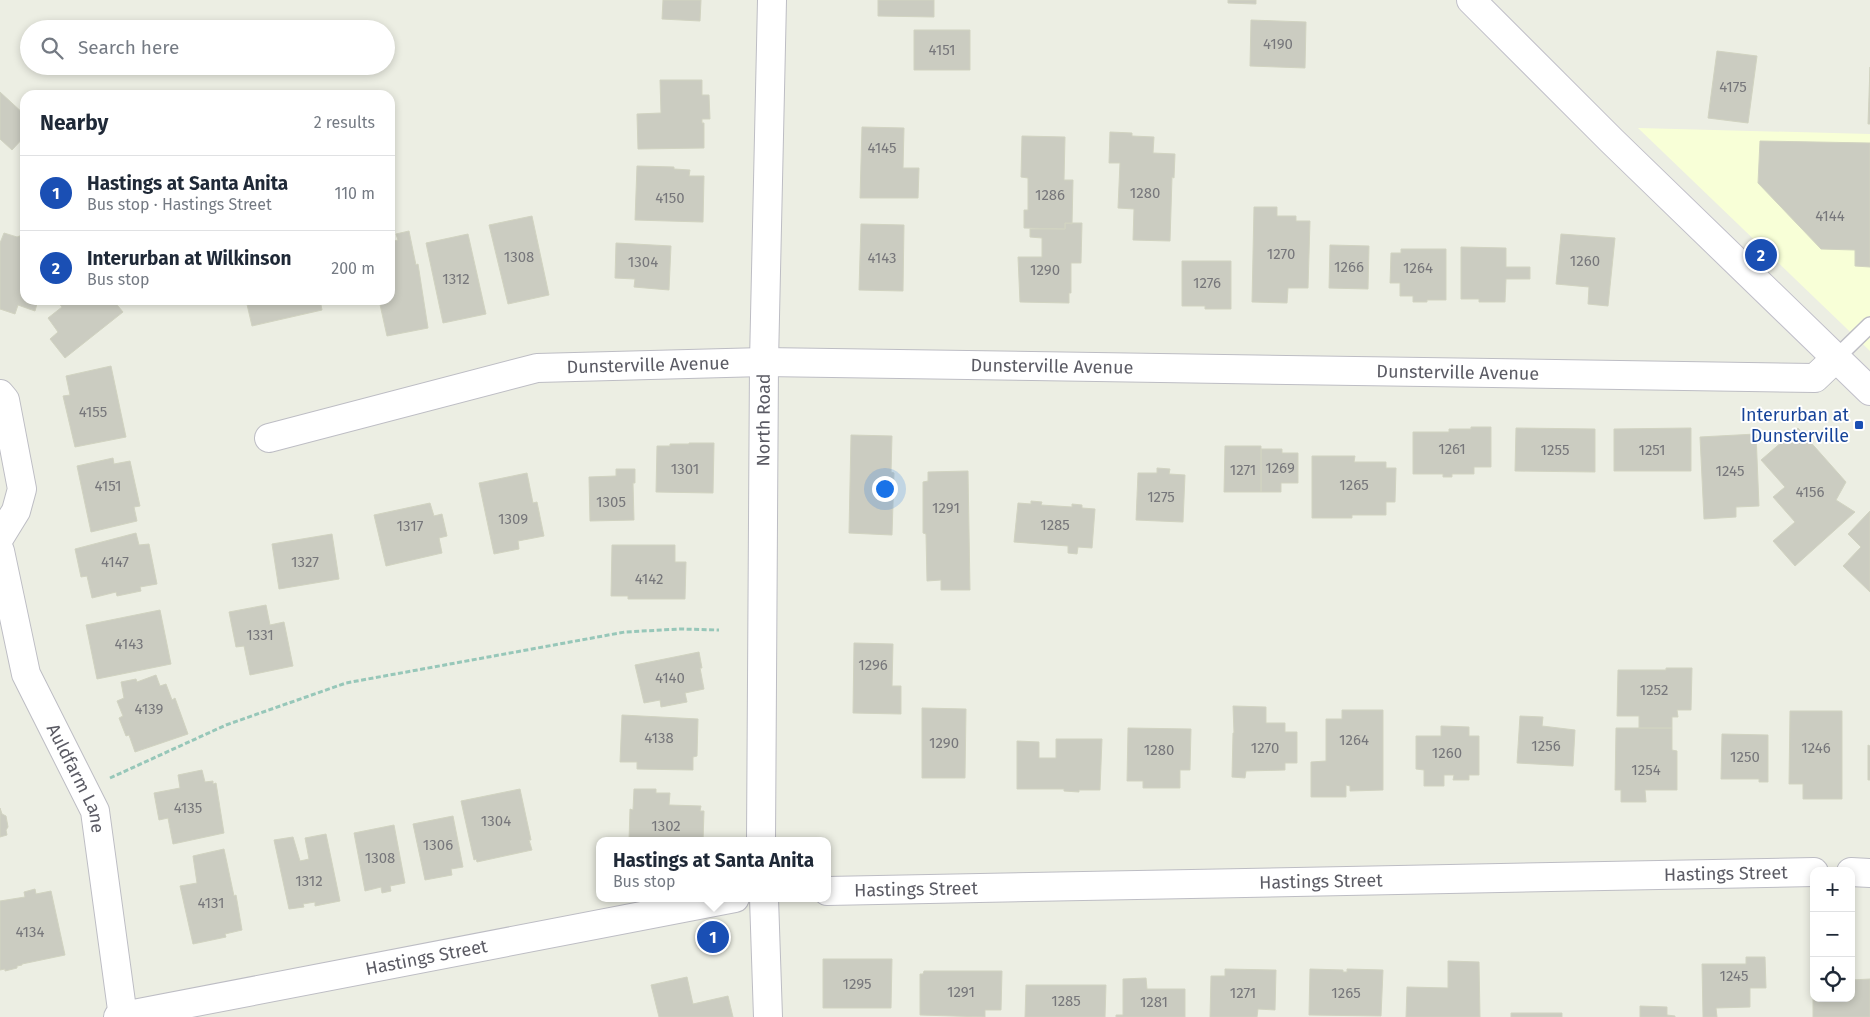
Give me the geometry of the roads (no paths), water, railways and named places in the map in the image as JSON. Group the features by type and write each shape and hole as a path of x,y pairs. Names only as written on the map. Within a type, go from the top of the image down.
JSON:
{"street":[{"name":"North Road","path":"761,837 764,362 772,0"},
{"path":"1471,0 1612,141 1870,391"},
{"name":"Dunsterville Avenue","path":"269,438 537,368 764,362 1814,378 1836,358"},
{"path":"0,394 5,400 22,489 16,511 0,538"},
{"name":"Auldfarm Lane","path":"0,551 26,674 95,810 121,1017"},
{"name":"Hastings Street","path":"831,891 1810,872"},
{"path":"1855,872 1870,873"},
{"name":"Hastings Street","path":"121,1017 714,902"},
{"path":"764,902 768,1017"}],"lane":[{"path":"1836,358 1870,325"}],"place":[{"name":"Interurban at Wilkinson","path":"1761,255"},
{"name":"Interurban at Dunsterville","path":"1859,425"},
{"name":"Hastings at Santa Anita","path":"713,937"}]}
